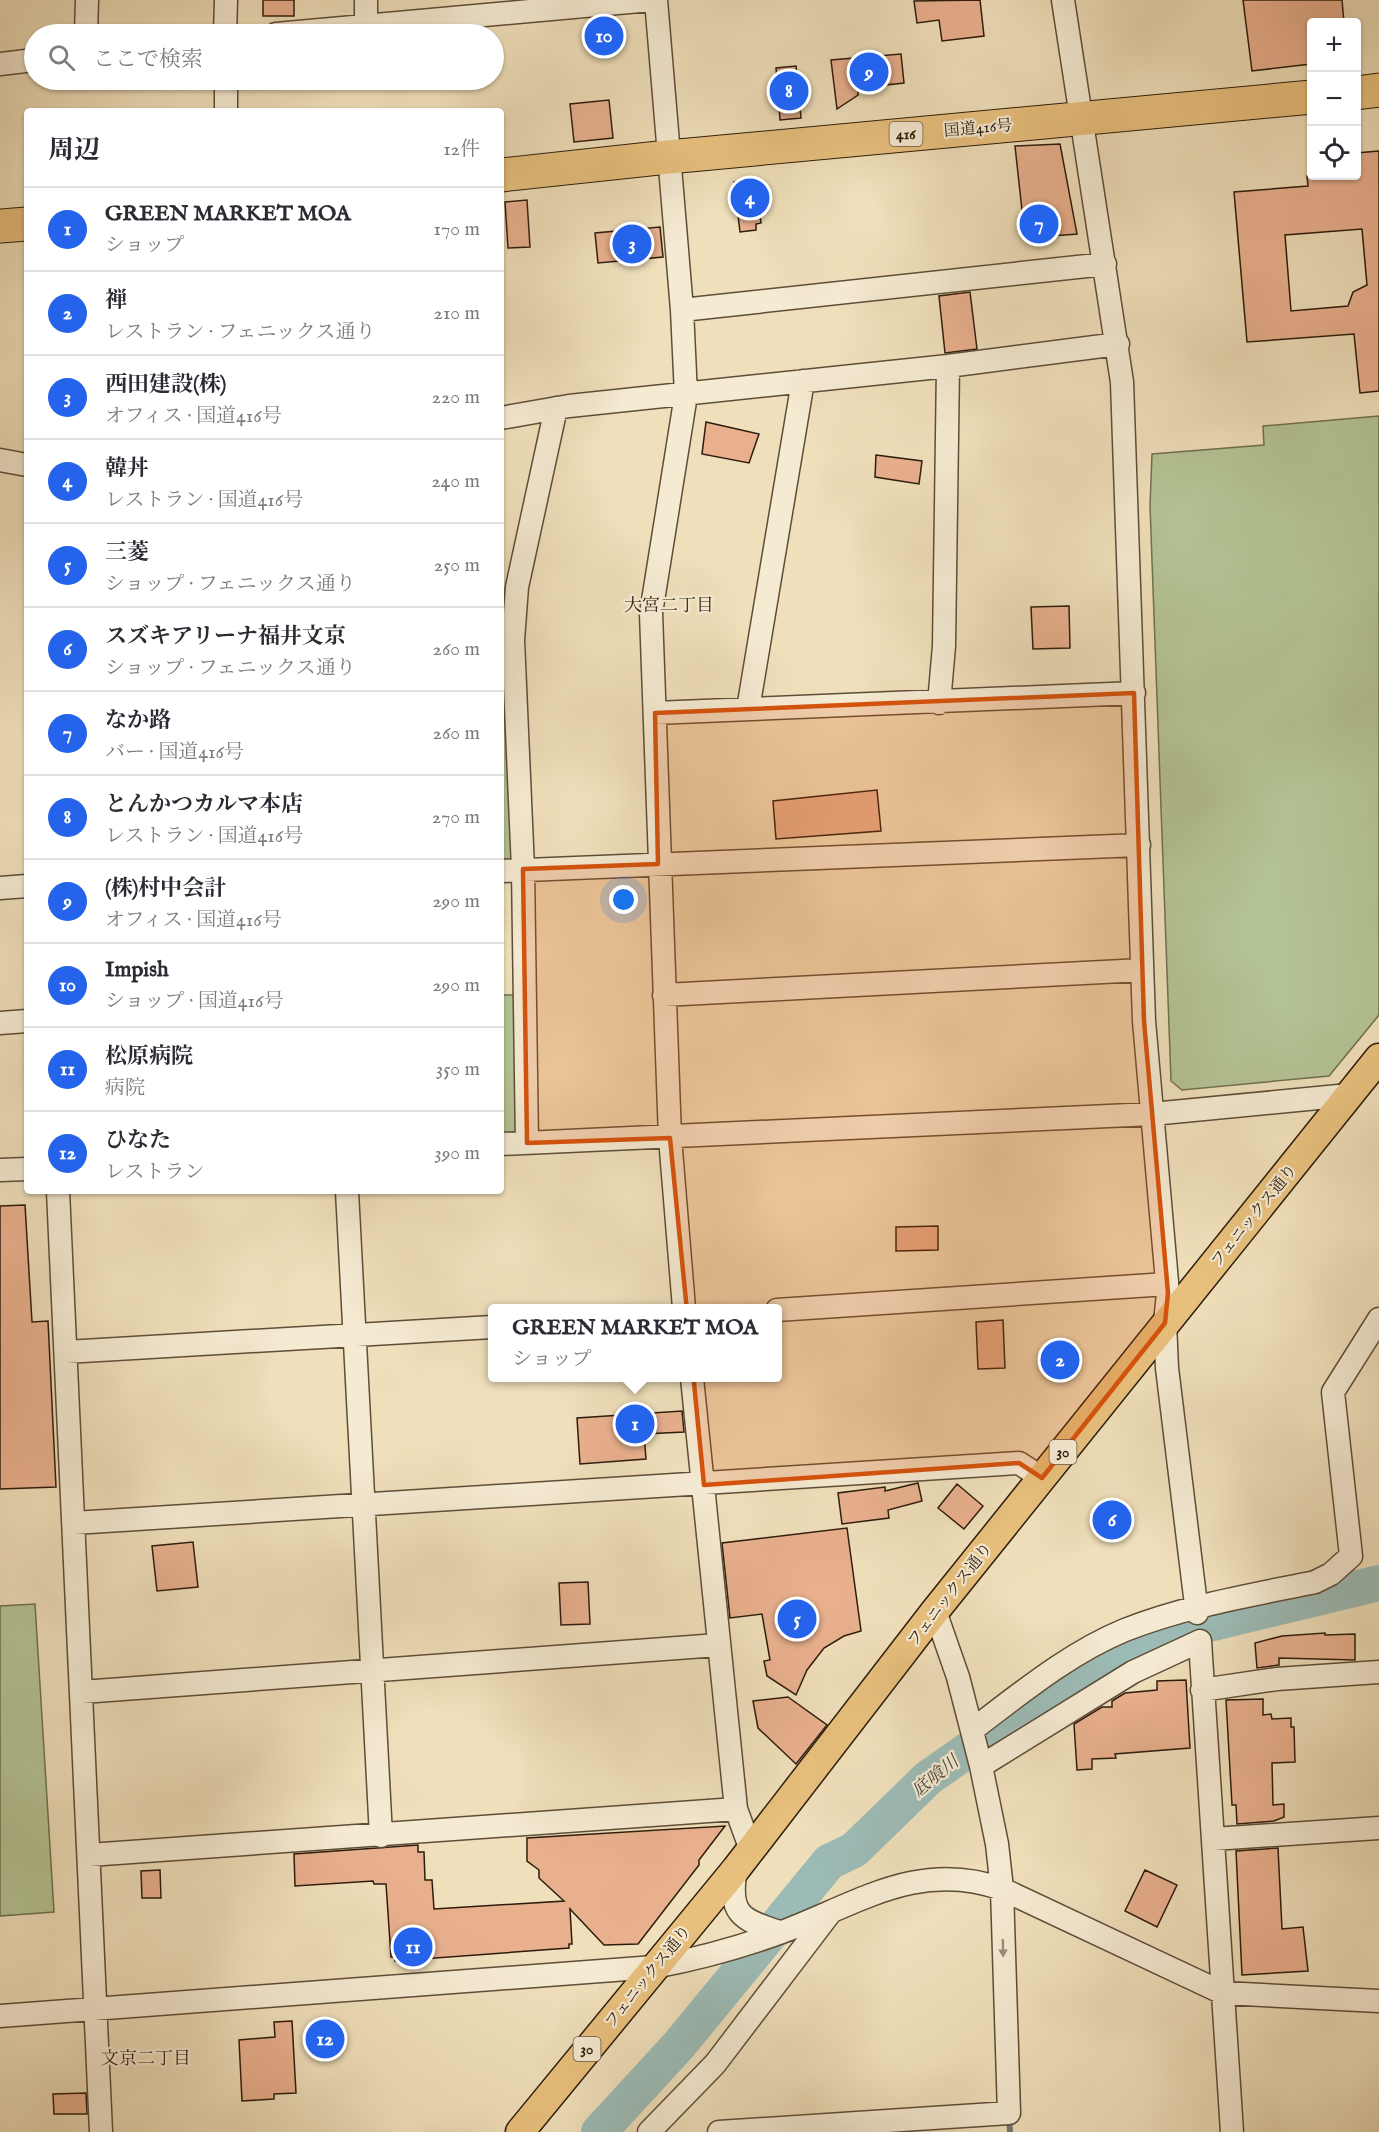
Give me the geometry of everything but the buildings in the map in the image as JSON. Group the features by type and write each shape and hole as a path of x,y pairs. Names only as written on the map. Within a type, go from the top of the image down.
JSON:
{"highway":[{"path":"1361,92 1379,90"},
{"name":"国道416号","path":"504,176 668,157 1307,97"},
{"path":"0,226 24,224"}],"main road":[{"name":"フェニックス通り","path":"520,2132 744,1859 934,1611 1165,1323 1361,1089 1379,1058"}],"street":[{"path":"86,24 87,0"},
{"path":"225,24 226,0"},
{"path":"366,0 366,24"},
{"path":"388,24 654,0 682,310 686,395 651,613 658,864 670,1138 684,1304"},
{"path":"1063,0 1118,344 1125,443 1144,1021 1167,1284 1165,1323 1167,1368 1197,1610"},
{"path":"0,63 24,61"},
{"path":"226,90 226,108"},
{"path":"682,310 1105,264"},
{"path":"504,417 556,408 948,366 1118,344"},
{"path":"939,703 944,646 948,366"},
{"path":"748,709 803,381"},
{"path":"527,1143 512,870 513,630 517,587 556,408"},
{"path":"0,460 24,464"},
{"path":"655,713 939,703 1134,693"},
{"path":"512,870 1139,845"},
{"path":"0,888 24,886"},
{"path":"664,995 1142,970"},
{"path":"0,1023 24,1021"},
{"path":"504,1144 1152,1114 1361,1089"},
{"path":"0,1170 24,1169"},
{"path":"58,1194 100,2132"},
{"path":"347,1194 381,1836"},
{"path":"782,1310 1167,1284"},
{"path":"972,1730 1083,1650 1125,1630 1315,1582 1331,1574 1351,1556 1333,1392 1379,1319"},
{"path":"66,1352 488,1327"},
{"path":"693,1382 718,1646 736,1809 744,1859 733,1898 738,1911 748,1921 780,1932"},
{"path":"74,1523 704,1485 1019,1463 1042,1478"},
{"path":"719,2132 1009,2113 1002,1889 997,1844 981,1766 958,1677 934,1611"},
{"path":"981,1766 1132,1672 1200,1641 1232,2132"},
{"path":"82,1692 718,1646"},
{"path":"1202,1690 1276,1679 1379,1672"},
{"path":"89,1855 736,1809"},
{"path":"1212,1839 1379,1828"},
{"path":"0,2016 654,1967 725,1950 780,1932 888,1888 921,1879 963,1879 1002,1889 1223,1993 1379,2001"},
{"path":"649,2132 715,2064 827,1914"}],"highlighted area":[{"path":"1134,693 1144,1021 1168,1293 1165,1323 1042,1478 1019,1463 704,1485 670,1138 527,1143 523,869 658,864 655,713"}],"green space":[{"path":"1379,416 1379,1015 1329,1076 1182,1090 1171,1081 1150,506 1152,454 1264,445 1263,426"},
{"path":"517,587 520,870 504,871 504,589"},
{"path":"504,995 525,995 527,1143 504,1144"},
{"path":"35,1604 54,1912 0,1916 0,1606"}],"waterway":[{"name":"底喰川","path":"599,2132 679,2045 829,1862 854,1850 928,1778 1058,1687 1121,1652 1184,1630 1379,1583"},
{"path":"1009,2116 1010,2132"}],"place":[{"name":"Impish","path":"604,36"},
{"name":"(株)村中会計","path":"869,72"},
{"name":"とんかつカルマ本店","path":"789,91"},
{"name":"韓丼","path":"750,198"},
{"name":"なか路","path":"1039,224"},
{"name":"西田建設(株)","path":"632,244"},
{"name":"禅","path":"1060,1360"},
{"name":"GREEN MARKET MOA","path":"635,1424"},
{"name":"スズキアリーナ福井文京","path":"1112,1520"},
{"name":"三菱","path":"797,1619"},
{"name":"松原病院","path":"413,1947"},
{"name":"ひなた","path":"325,2039"}],"district":[{"name":"大宮二丁目","path":"669,605"},
{"name":"文京二丁目","path":"146,2058"}]}
